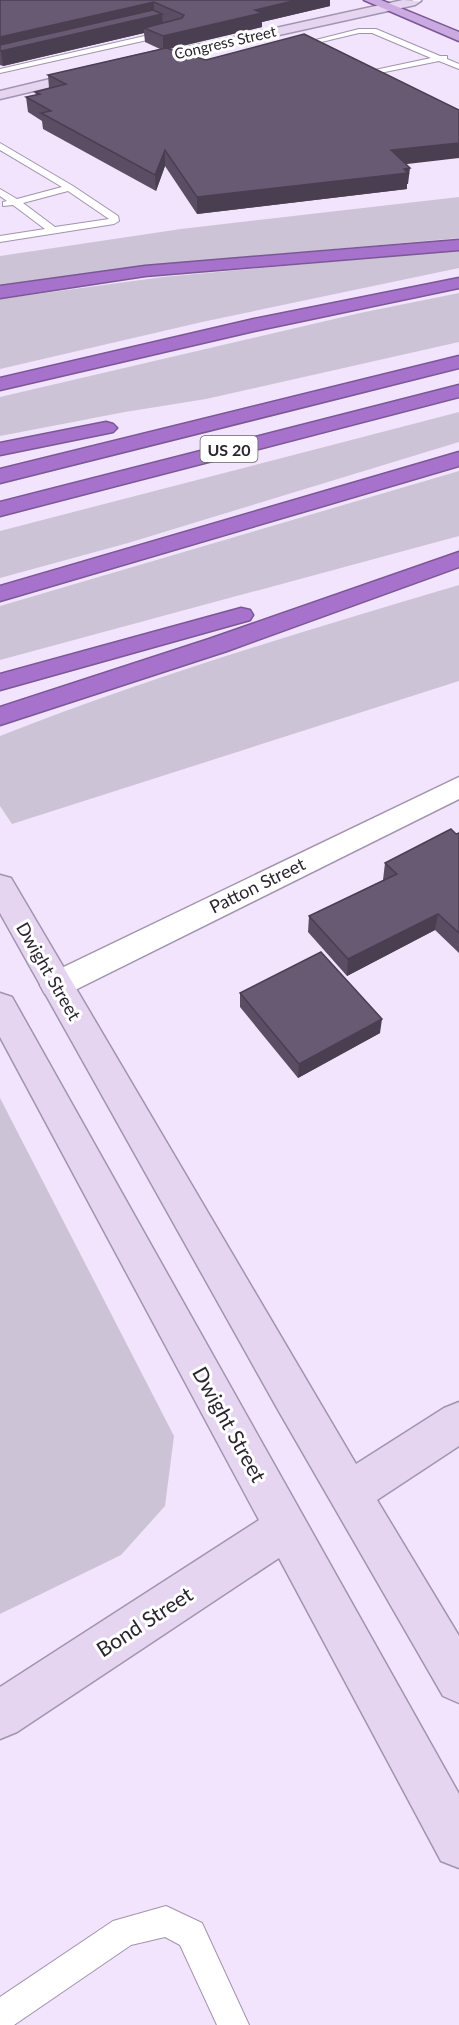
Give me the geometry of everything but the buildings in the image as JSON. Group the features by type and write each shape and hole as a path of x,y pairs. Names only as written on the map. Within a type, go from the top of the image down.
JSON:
{"highway":[{"path":"0,292 145,271 459,245"},
{"path":"0,384 243,328 459,283"},
{"name":"US 20","path":"0,476 459,362"},
{"path":"0,449 269,397 386,380"},
{"name":"US 20","path":"0,509 459,391"},
{"path":"0,594 459,459"},
{"path":"9,679 459,555"},
{"path":"0,716 240,637 459,559"}],"main road":[{"path":"370,0 459,37"},
{"name":"Congress Street","path":"128,65 290,27 418,1"},
{"path":"0,95 105,70"},
{"name":"Dwight Street","path":"0,886 459,1680"},
{"name":"Dwight Street","path":"0,1006 459,1844"},
{"path":"349,1493 459,1422"},
{"name":"Bond Street","path":"0,1715 287,1527"}],"street":[{"name":"Patton Street","path":"56,985 459,787"}],"lane":[{"path":"0,71 178,30 163,24"},
{"path":"290,27 320,44"},
{"path":"284,49 320,44 358,31 373,31 459,67"},
{"path":"132,42 164,57 185,62"},
{"path":"374,73 459,55"},
{"path":"364,68 384,79"},
{"path":"0,146 70,188 114,218 114,221 0,239"},
{"path":"0,206 70,188"},
{"path":"0,192 54,231"},
{"path":"0,2016 124,1932 166,1921 190,1934 233,2025"}],"shaded area":[{"path":"459,197 459,238 143,266 0,286 0,256 181,229"},
{"path":"459,250 459,268 202,322 0,369 0,299 163,277"},
{"path":"459,293 459,342 206,399 0,436 0,397 360,313"},
{"path":"459,412 459,442 128,543 0,578 0,531"},
{"path":"459,471 459,536 0,660 0,606"},
{"path":"459,585 459,681 12,824 0,806 0,736 170,674"},
{"path":"0,1098 174,1436 165,1506 121,1555 0,1614"}]}
